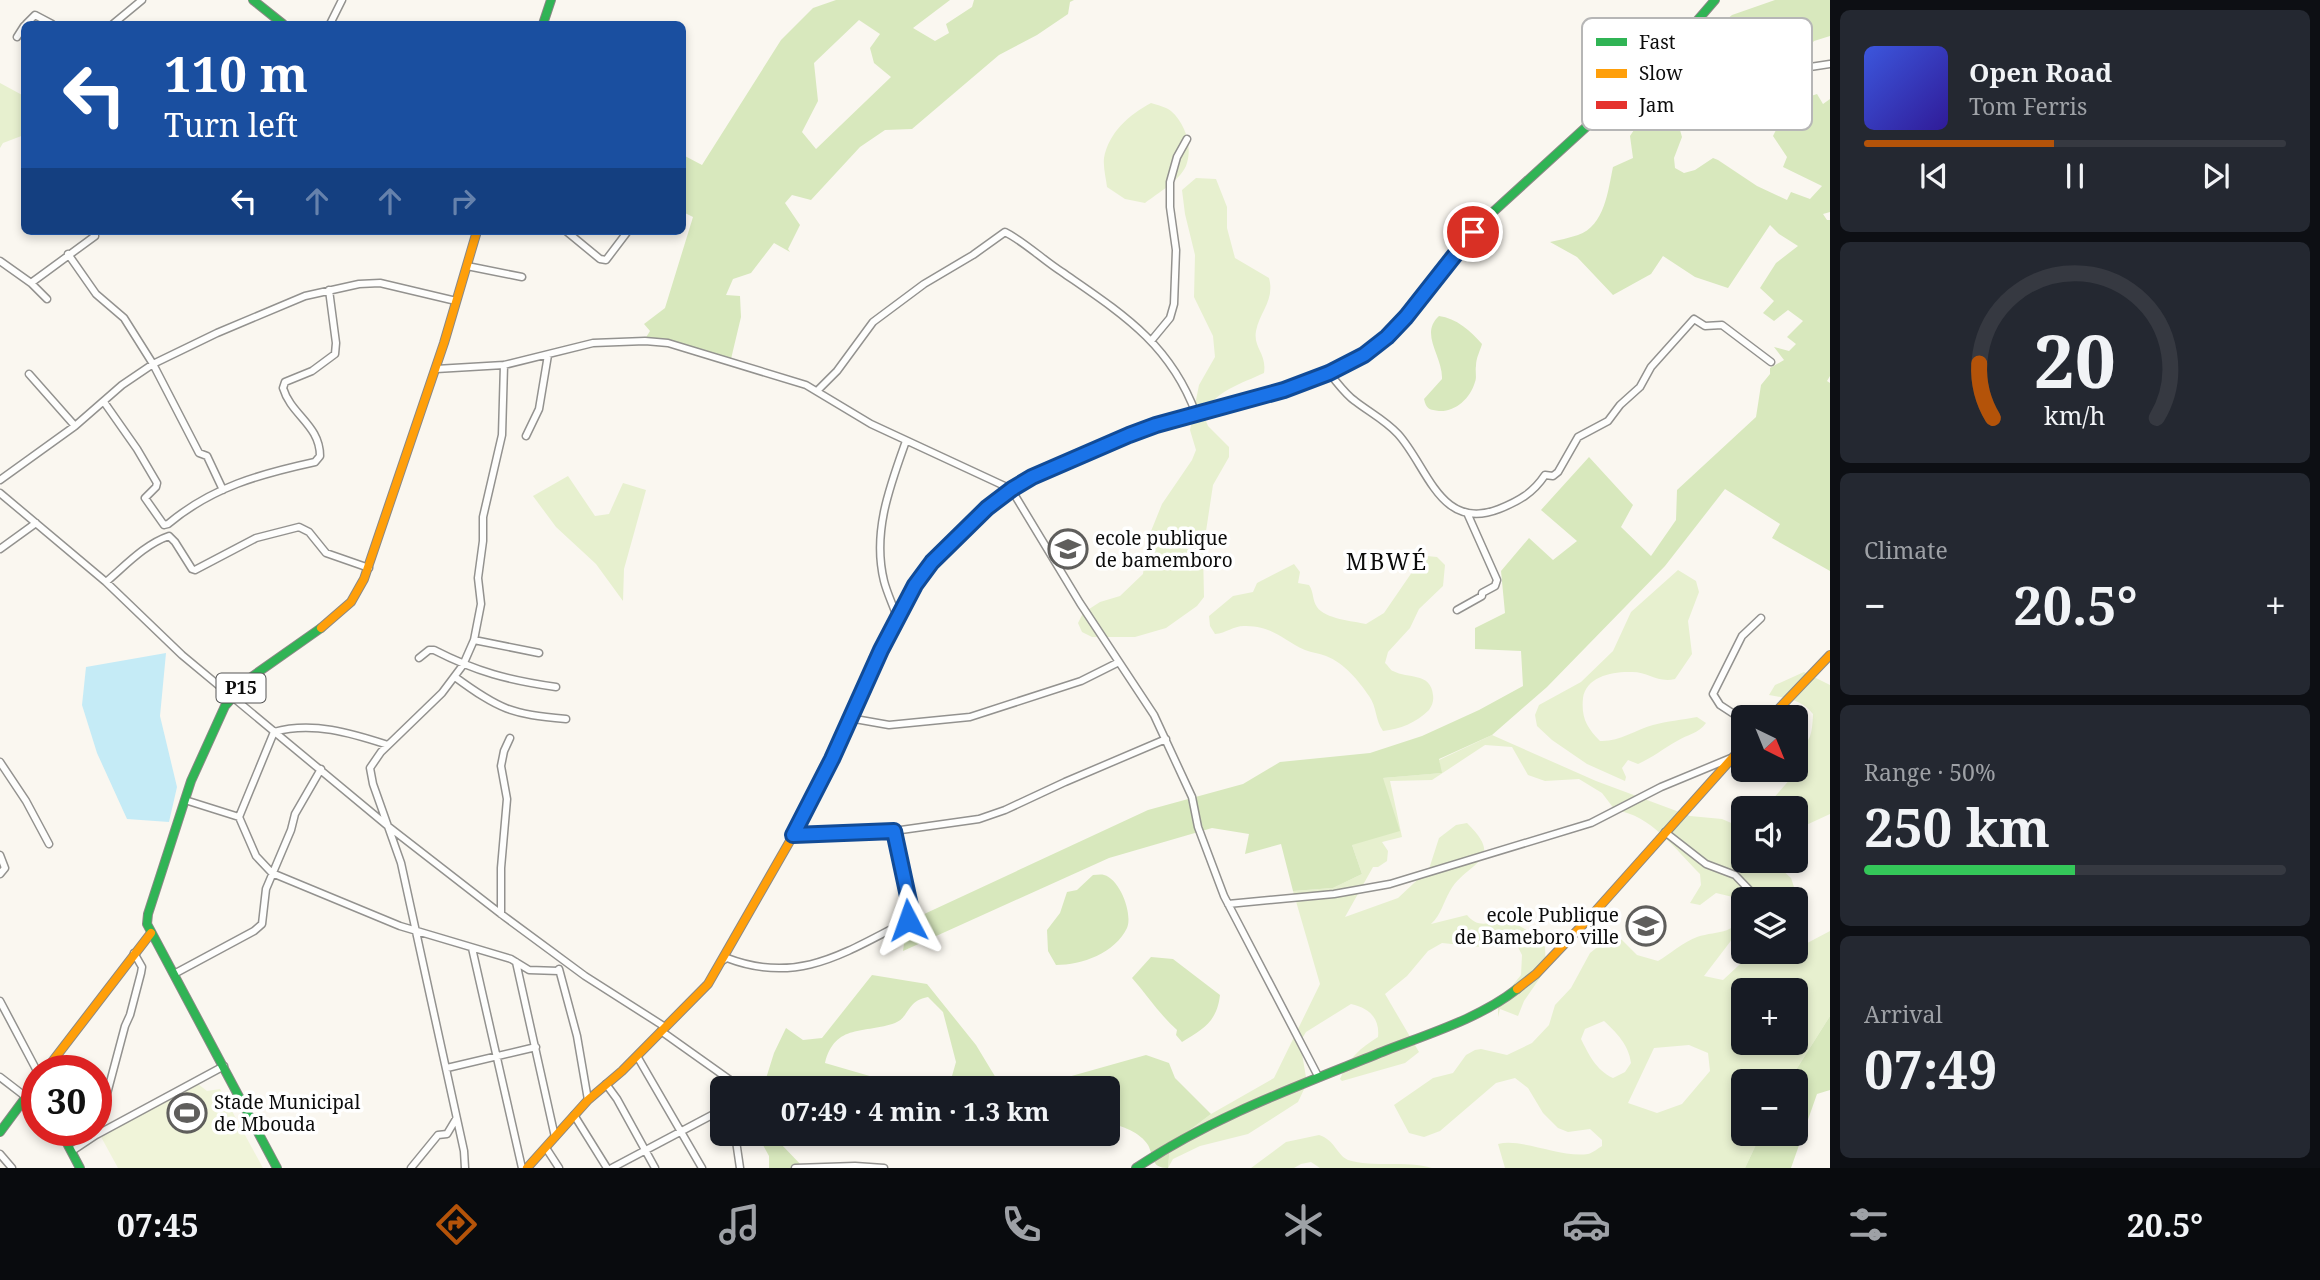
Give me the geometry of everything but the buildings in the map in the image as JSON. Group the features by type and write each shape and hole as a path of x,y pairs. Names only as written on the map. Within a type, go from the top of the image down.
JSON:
{"street":[{"path":"117,21 142,0"},
{"path":"253,0 279,21"},
{"path":"332,21 342,0"},
{"path":"544,21 551,0"},
{"path":"1700,18 1715,0"},
{"path":"29,21 35,15 46,21"},
{"path":"17,37 21,31"},
{"path":"1812,67 1830,64"},
{"path":"472,948 524,1168 546,1148 588,1100 704,989 793,835 897,617 926,569 987,508 1012,489 1051,468 1129,435 1268,395 1329,373 1364,355 1406,317 1482,222 1583,130"},
{"path":"1151,341 1170,318 1174,304 1176,250 1170,206 1170,182 1177,157 1186,139"},
{"path":"817,391 838,371 873,322 924,284 1005,232 1126,316 1151,341 1182,382 1196,414"},
{"name":"P15","path":"150,933 148,914 185,800 199,760 232,697 266,667 343,611 355,597 369,568 436,369 476,235"},
{"path":"571,235 600,259 606,260 625,235"},
{"path":"31,283 95,236"},
{"path":"68,254 96,294 124,318 153,364 183,426 199,453 208,459 223,490"},
{"path":"0,261 31,283 47,299"},
{"path":"467,266 522,277"},
{"path":"0,480 75,426 122,385 153,364 217,333 305,296 359,284 380,283 456,300"},
{"path":"104,402 157,482 156,487 145,498 163,524 167,525 191,507 248,478 318,460 320,450 316,435 312,427 293,408 283,388 285,382 312,371 335,354 329,290"},
{"path":"1329,373 1353,400 1387,423 1401,437 1446,502 1468,515 1493,512 1521,501 1537,487 1545,475 1553,476 1558,472 1577,436 1608,421 1620,405 1640,387 1651,367 1694,319 1705,326 1722,325 1771,362"},
{"path":"436,369 504,365 593,343 668,342 783,377 817,391 871,424 1012,489 1080,603 1149,706 1192,797 1198,827 1228,904 1318,1076"},
{"path":"526,436 540,409 548,355"},
{"path":"464,1168 464,1151 447,1068 401,863 373,784 370,768 388,745 435,701 455,677 474,640 481,604 478,578 483,517 502,435 504,365"},
{"path":"29,374 75,426"},
{"path":"897,617 884,581 881,541 887,497 906,441"},
{"path":"0,493 106,582 170,644 389,827 561,959 663,1029 725,1076"},
{"path":"1457,610 1477,600 1482,593 1495,586 1497,580 1468,515"},
{"path":"0,549 36,523"},
{"path":"106,582 151,545 165,537 169,536 175,542 195,570 256,538 299,527 309,532 326,553 369,568"},
{"path":"1731,712 1720,705 1713,694 1742,636 1761,618"},
{"path":"474,640 539,653"},
{"path":"419,658 432,649 463,665 514,681 556,687"},
{"path":"1782,705 1830,655"},
{"path":"849,722 855,719 888,725 970,717 1081,681 1119,662"},
{"path":"455,677 493,704 510,711 530,716 566,719"},
{"path":"274,732 291,727 317,728 388,745"},
{"path":"274,732 239,817 256,856 272,873 416,931 516,962 529,970 559,971"},
{"path":"501,914 500,868 507,799 501,765 510,738"},
{"path":"793,835 894,831 989,816 1166,739"},
{"path":"1228,904 1334,894 1390,884 1591,823 1661,787 1731,758"},
{"path":"1136,1168 1198,1130 1264,1098 1460,1021 1507,996 1547,964 1731,759"},
{"path":"0,762 49,844"},
{"path":"174,974 259,928 264,919 265,890 291,831 295,814 321,769"},
{"path":"185,800 239,817"},
{"path":"721,961 727,958 762,967 785,970 798,968 842,954 911,919 912,911 894,831"},
{"path":"1665,832 1706,864 1735,875 1747,887"},
{"path":"0,855 5,870 0,874"},
{"path":"57,1055 150,933 224,1066 276,1168"},
{"path":"112,1075 141,973 141,964 134,953"},
{"path":"561,959 559,971 577,1036 588,1100"},
{"path":"516,962 555,1137"},
{"path":"1,1004 28,1055"},
{"path":"447,1068 536,1047"},
{"path":"637,1056 702,1168"},
{"path":"112,1126 224,1066"},
{"path":"0,1077 21,1093"},
{"path":"606,1084 655,1168"},
{"path":"0,1132 21,1104"},
{"path":"574,1115 609,1168 710,1116"},
{"path":"411,1168 438,1135 447,1133 457,1118"},
{"path":"69,1146 80,1168"},
{"path":"72,1151 80,1146"},
{"path":"737,1146 740,1168"},
{"path":"546,1148 559,1168"},
{"path":"0,1154 12,1168"},
{"path":"795,1168 884,1168"}],"green space":[{"path":"836,0 950,0 913,28 935,41 949,33 946,24 972,7 974,0 1074,0 1070,2 1068,14 1037,35 999,55 912,129 885,130 860,147 811,200 792,195 785,203 800,225 788,249 790,252 774,243 751,273 733,279 726,295 740,296 741,317 731,359 645,339 650,331 644,324 665,308 693,217 686,214 686,157 702,165 781,40 813,8","holes":["859,20 880,34 870,48 874,63 891,77 816,149 802,132 818,101 814,63"]},
{"path":"1775,0 1830,0 1830,36 1812,43 1812,18 1728,18"},
{"path":"0,83 21,94 21,136 3,143 0,148"},
{"path":"1817,94 1823,104 1830,99 1830,212 1823,214 1830,220 1830,376 1827,381 1830,383 1830,571 1772,538 1780,524 1725,489 1665,566 1547,687 1492,735 1439,759 1442,773 1383,778 1400,831 1352,845 1362,874 1333,888 1293,891 1281,844 1245,854 1249,834 1212,828 1109,858 903,951 907,922 1148,810 1243,784 1280,762 1370,753 1422,736 1523,686 1521,651 1475,649 1475,628 1505,613 1501,571 1529,538 1553,560 1577,541 1541,510 1589,457 1633,505 1621,527 1651,556 1676,520 1677,490 1756,417 1761,385 1770,374 1770,368 1784,360 1774,347 1789,351 1796,344 1787,337 1803,321 1788,310 1774,321 1763,313 1774,301 1760,288 1776,263 1798,246 1770,225 1728,288 1695,277 1663,256 1651,274 1613,295 1577,257 1550,242 1578,235 1594,224 1600,216 1613,167 1633,158 1630,136 1634,130 1680,130 1682,137 1674,158 1675,168 1684,173 1695,170 1713,158 1757,186 1787,200 1791,192 1810,199 1822,186 1783,167 1787,157 1773,136 1776,130 1812,130 1812,96"},
{"path":"1151,103 1167,108 1176,116 1187,137 1189,152 1186,166 1178,177 1145,203 1125,199 1107,187 1104,158 1115,132 1135,113"},
{"path":"1196,178 1216,179 1227,207 1227,228 1235,258 1269,278 1270,293 1256,331 1256,342 1264,360 1264,373 1221,394 1204,416 1208,426 1229,447 1229,457 1213,485 1203,551 1204,597 1197,606 1166,628 1135,637 1092,637 1082,632 1078,623 1083,613 1100,602 1120,596 1143,574 1147,541 1162,504 1196,450 1190,430 1199,385 1215,357 1213,336 1194,297 1195,255 1182,190"},
{"path":"1439,316 1463,326 1482,344 1477,360 1476,380 1470,394 1456,407 1445,411 1429,408 1424,399 1442,379 1431,338 1433,323"},
{"path":"568,476 595,516 609,514 623,483 646,490 624,569 623,601 596,564 556,527 533,496"},
{"path":"1427,556 1437,557 1445,565 1443,586 1419,609 1410,628 1388,652 1385,663 1392,671 1423,679 1431,688 1433,701 1424,715 1402,727 1383,731 1372,700 1350,673 1333,659 1305,650 1264,629 1242,626 1215,634 1210,626 1209,616 1233,596 1253,592 1257,583 1294,564 1300,572 1298,583 1309,585 1315,604 1321,611 1333,617 1366,624 1384,613 1419,562"},
{"path":"1678,570 1696,581 1699,592 1688,621 1692,654 1675,679 1663,680 1638,672 1625,672 1609,674 1595,680 1585,691 1584,717 1588,727 1600,741 1614,740 1658,724 1697,717 1706,723 1696,732 1643,762 1638,764 1628,760 1622,768 1625,781 1587,764 1552,740 1537,726 1535,715 1539,705 1581,682 1613,651 1631,612"},
{"path":"1804,672 1830,685 1830,814 1808,824 1808,796 1775,796 1788,782 1808,782 1808,739 1813,714 1808,705 1769,695 1775,685"},
{"path":"1492,735 1596,781 1690,816 1722,819 1731,823 1731,873 1785,873 1791,878 1794,887 1731,887 1731,897 1716,893 1700,905 1690,903 1701,885 1700,874 1662,834 1640,819 1615,810 1602,793 1579,779 1545,781 1528,775 1512,747 1485,745 1432,780 1390,781 1402,837 1382,842 1388,851 1387,861 1373,867 1345,917 1398,898 1429,869 1439,838 1456,825 1467,823 1484,846 1484,854 1457,881 1431,924 1467,915 1480,923 1506,918 1530,932 1545,947 1546,969 1524,1001 1518,1016 1500,1009 1498,1017 1498,1003 1521,975 1522,955 1516,943 1507,938 1481,947 1442,943 1428,951 1407,976 1385,994 1419,1052 1405,1063 1342,1081 1340,1079 1343,1072 1351,1060 1378,1037 1377,1024 1372,1015 1351,1004 1306,1032 1300,1042 1307,1083 1298,1102 1248,1134 1200,1146 1173,1159 1168,1168 1170,1145 1211,1114 1274,1078 1320,984 1293,891 1333,888 1362,874 1352,845 1383,778 1441,773 1439,760"},
{"path":"1093,875 1110,878 1120,890 1127,906 1127,928 1122,937 1097,956 1076,963 1056,965 1048,951 1047,930 1060,913 1067,892 1077,890"},
{"path":"1731,928 1731,941 1704,976 1723,980 1740,964 1808,964 1808,943 1830,931 1830,1016 1808,1051 1808,978 1731,978 1731,1055 1805,1055 1797,1069 1731,1069 1731,1146 1755,1146 1745,1168 1505,1168 1498,1144 1519,1144 1577,1154 1590,1153 1602,1146 1602,1140 1590,1129 1568,1132 1558,1128 1543,1113 1528,1088 1515,1078 1496,1083 1440,1131 1424,1137 1409,1133 1394,1105 1433,1078 1453,1073 1466,1055 1475,1050 1507,1055 1532,1043 1549,1025 1555,1005 1571,988 1590,953 1615,933 1637,955 1658,961 1692,939","holes":["1604,1021 1621,1039 1630,1056 1631,1063 1625,1072 1613,1078 1598,1066 1581,1039 1585,1029","1689,1045 1708,1053 1710,1071 1682,1104 1657,1113 1628,1103 1654,1048"]},
{"path":"1151,957 1173,959 1220,995 1216,1011 1208,1023 1182,1042 1176,1035 1177,1030 1132,978"},
{"path":"872,975 927,984 976,1045 995,1076 952,1076 956,1062 943,1012 928,997 912,1005 895,1023 852,1032 836,1041 825,1063 870,1076 767,1076 786,1028 803,1040 822,1038"},
{"path":"1830,1016 1830,1090 1817,1094 1808,1120 1808,1069 1797,1069 1808,1055"},
{"path":"1146,1055 1169,1063 1175,1078 1211,1114 1170,1145 1168,1168 1158,1166 1148,1145 1135,1133 1120,1126 1120,1076 1072,1076"},
{"name":"Stade Municipal de Mbouda","path":"198,1084 207,1091 220,1089 263,1168 118,1168 106,1146 112,1146 112,1129"},
{"path":"1319,1135 1329,1140 1348,1160 1432,1168 1320,1168 1311,1162 1294,1168 1251,1168 1286,1142"},
{"path":"764,1146 783,1146 804,1168 769,1168 769,1156"},
{"path":"1755,1146 1799,1146 1791,1168 1745,1168"}],"water":[{"path":"166,653 160,716 177,787 169,822 127,819 97,753 82,705 86,667"}],"traffic: fast":[{"path":"253,0 279,21"},
{"path":"544,21 551,0"},
{"path":"1699,18 1715,0"},
{"path":"1447,264 1482,222 1583,130"},
{"path":"798,827 908,596 948,547 992,503 1029,479 1085,452 1143,431 1232,405"},
{"path":"277,1168 147,924 191,781 225,706 250,678 321,628"},
{"path":"1136,1168 1165,1149 1227,1117 1290,1089 1455,1024 1517,989"},
{"path":"0,1132 21,1104"},
{"path":"68,1146 80,1168"}],"traffic: slow":[{"path":"321,628 351,602 364,579 444,343 476,235"},
{"path":"1782,705 1830,655"},
{"path":"1517,989 1536,974 1592,915 1731,759"},
{"path":"527,1168 588,1100 622,1071 708,984 798,827"},
{"path":"57,1055 151,933"}],"traffic: jam":[{"path":"1232,405 1327,375 1362,357 1397,327 1447,264"}],"place":[{"name":"ecole publique de bamemboro","path":"1068,549"},
{"name":"ecole Publique de Bameboro ville","path":"1646,926"},
{"name":"Stade Municipal de Mbouda","path":"187,1113"}],"district":[{"name":"MBWÉ","path":"1387,562"}],"route":[{"path":"908,920 912,915 894,831 793,835 832,759 887,636 926,569 991,504 1032,477 1146,428 1284,390 1329,373 1364,355 1397,328 1473,232"}]}
